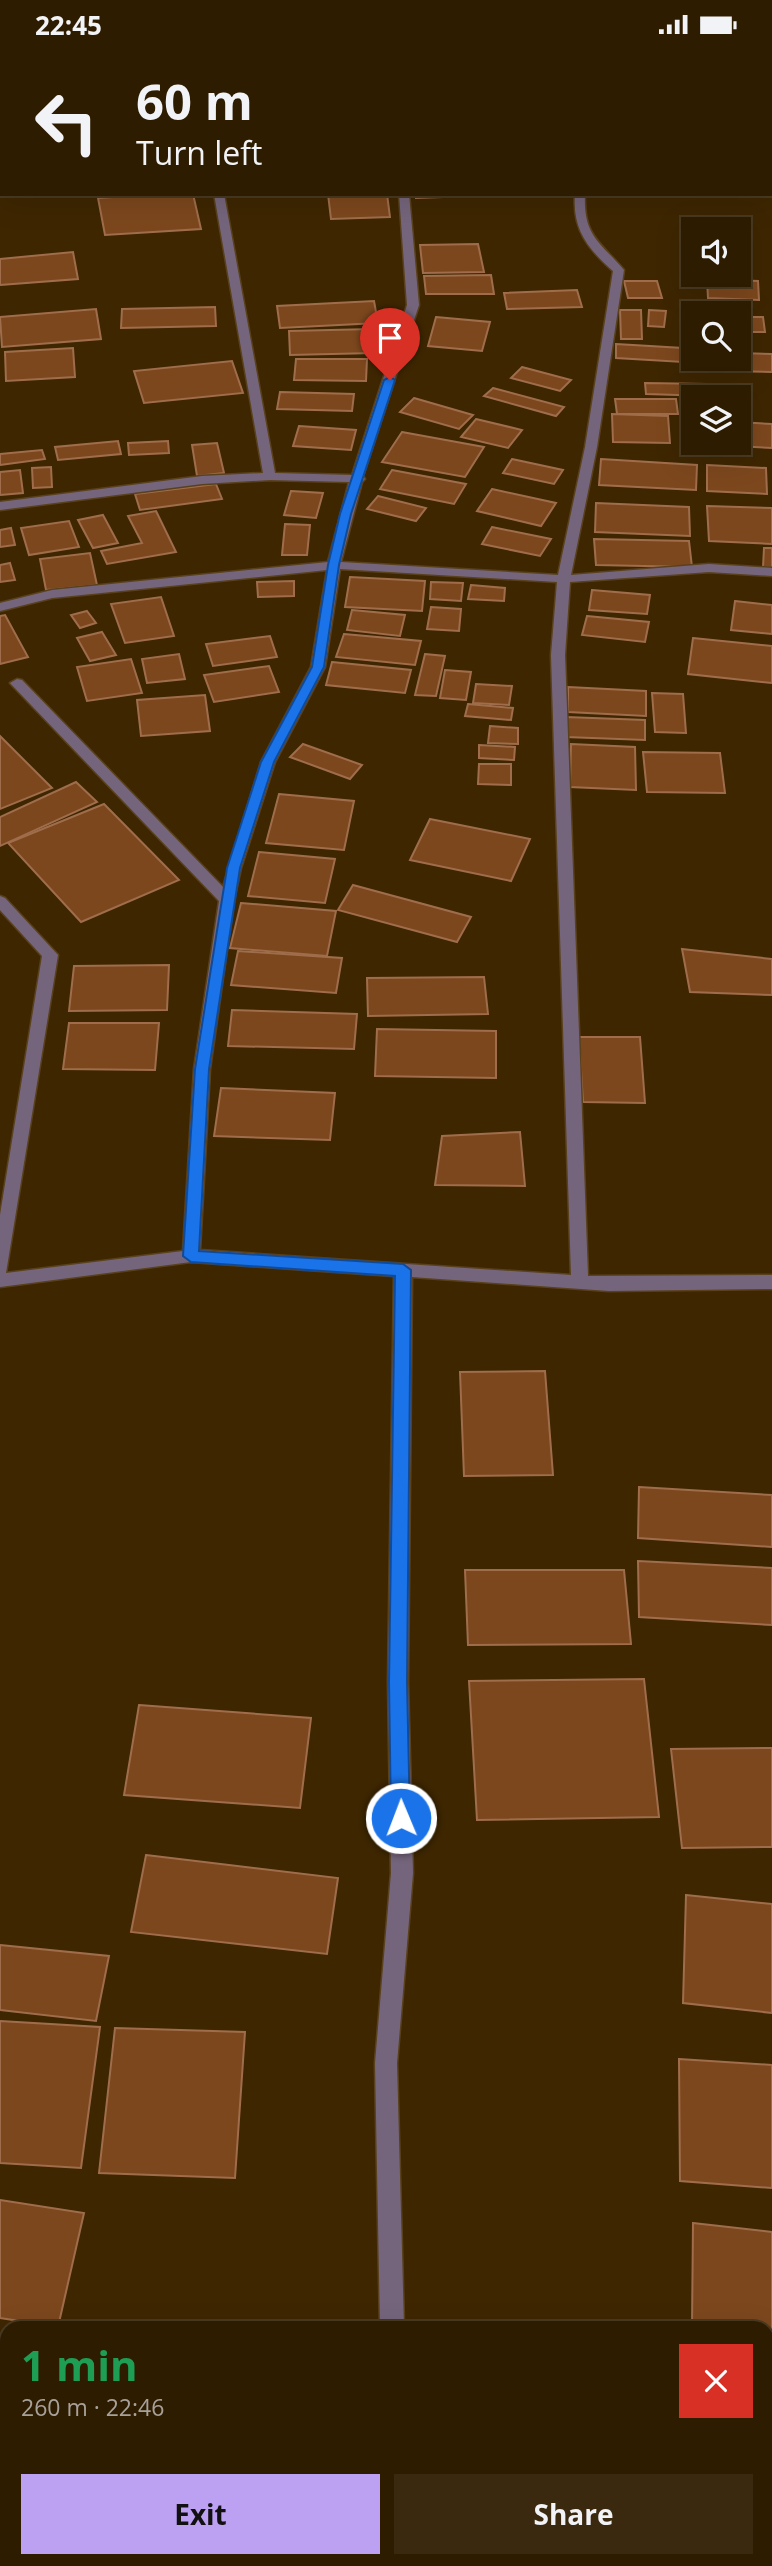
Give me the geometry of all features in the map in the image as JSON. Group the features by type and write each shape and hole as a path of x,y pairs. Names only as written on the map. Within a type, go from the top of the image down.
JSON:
{"street":[{"path":"219,196 270,476"},
{"path":"191,1256 202,1069 233,868 268,762 318,667 345,514 359,479 413,306 404,196"},
{"path":"580,196 579,222 596,251 619,270 591,447 564,579 558,655 580,1282"},
{"path":"0,506 202,480 270,476 359,479"},
{"path":"0,607 52,594 334,565 564,579 709,568 772,572"},
{"path":"17,683 227,900"},
{"path":"0,901 50,955 0,1268"},
{"path":"0,1280 191,1256 609,1284 772,1282"},
{"path":"392,2321 386,2063 402,1873 398,1682 403,1270"}],"building":[{"path":"193,196 201,229 105,235 98,198"},
{"path":"328,196 387,196 390,217 331,219"},
{"path":"416,196 471,196 416,198"},
{"path":"478,244 484,272 423,273 420,245"},
{"path":"73,252 78,279 0,285 0,259"},
{"path":"491,275 494,294 426,294 424,276"},
{"path":"624,281 657,281 662,298 628,298"},
{"path":"751,281 758,281 759,300 708,298 707,287 751,287"},
{"path":"577,290 582,307 507,309 504,293"},
{"path":"374,301 378,323 280,328 277,306"},
{"path":"215,307 216,326 121,328 122,309"},
{"path":"96,309 101,339 2,347 0,317"},
{"path":"620,310 641,310 642,339 621,339"},
{"path":"649,310 666,311 664,327 648,326"},
{"path":"436,317 490,322 482,351 428,346"},
{"path":"751,317 763,317 765,332 751,332"},
{"path":"372,329 374,353 290,355 289,331"},
{"path":"616,344 681,348 681,362 616,358"},
{"path":"73,348 75,377 6,381 5,352"},
{"path":"751,353 772,354 772,372 720,371 751,371"},
{"path":"296,359 367,359 366,381 294,380"},
{"path":"232,361 243,393 144,403 134,371"},
{"path":"522,367 571,380 560,391 511,378"},
{"path":"645,383 707,384 681,385 681,395 646,394"},
{"path":"493,388 564,407 556,416 484,396"},
{"path":"280,392 354,394 352,411 277,409"},
{"path":"414,398 473,415 459,429 400,412"},
{"path":"615,399 676,399 678,414 617,414"},
{"path":"612,414 668,416 670,443 613,442"},
{"path":"476,419 522,430 508,448 461,437"},
{"path":"751,423 772,424 772,448 751,447"},
{"path":"299,426 356,430 351,450 293,446"},
{"path":"402,432 484,447 465,477 382,462"},
{"path":"118,441 121,454 58,460 55,447"},
{"path":"168,441 169,453 129,455 128,443"},
{"path":"217,443 224,473 197,476 192,445"},
{"path":"42,450 45,459 0,465 0,454"},
{"path":"512,459 563,470 554,484 503,473"},
{"path":"601,459 697,465 696,490 599,485"},
{"path":"707,465 766,468 767,494 707,491"},
{"path":"51,467 52,487 33,488 32,468"},
{"path":"20,470 23,493 0,495 0,472"},
{"path":"392,470 466,484 454,504 380,489"},
{"path":"216,484 222,499 140,510 135,494"},
{"path":"492,489 556,503 541,526 477,511"},
{"path":"291,491 323,493 316,518 284,515"},
{"path":"378,496 426,508 416,521 367,509"},
{"path":"596,503 689,507 690,536 595,532"},
{"path":"707,506 772,508 772,544 709,541"},
{"path":"156,511 176,552 107,564 101,551 142,543 128,516"},
{"path":"103,515 118,543 93,548 78,520"},
{"path":"69,521 79,547 29,555 21,528"},
{"path":"285,524 310,525 307,555 282,555"},
{"path":"492,527 551,539 540,556 482,544"},
{"path":"11,528 15,545 0,547 0,530"},
{"path":"594,539 689,541 692,567 596,565"},
{"path":"764,548 772,548 772,568 763,567"},
{"path":"90,553 97,585 46,590 40,559"},
{"path":"10,563 15,580 0,582 0,565"},
{"path":"350,577 425,581 422,611 345,607"},
{"path":"294,581 294,596 258,597 257,582"},
{"path":"431,582 463,583 461,601 430,599"},
{"path":"471,585 505,588 504,601 468,599"},
{"path":"592,590 650,595 647,614 589,610"},
{"path":"161,597 174,636 125,643 111,604"},
{"path":"735,601 772,605 772,634 731,630"},
{"path":"431,607 461,609 459,631 427,629"},
{"path":"352,610 405,615 400,636 347,630"},
{"path":"87,611 96,623 80,628 71,615"},
{"path":"5,615 28,657 0,664 0,616"},
{"path":"587,616 649,622 645,642 582,635"},
{"path":"102,632 116,655 90,661 77,638"},
{"path":"344,634 421,641 415,665 336,657"},
{"path":"270,636 277,657 213,666 206,644"},
{"path":"693,638 772,646 772,683 688,674"},
{"path":"179,654 185,679 147,683 142,659"},
{"path":"425,654 445,656 436,696 415,695"},
{"path":"131,659 142,693 87,701 77,667"},
{"path":"332,662 411,670 405,693 326,685"},
{"path":"269,666 279,692 214,702 204,675"},
{"path":"445,670 471,672 466,700 440,698"},
{"path":"476,684 512,686 509,705 473,703"},
{"path":"568,687 646,691 646,716 568,712"},
{"path":"652,693 683,694 686,733 655,732"},
{"path":"205,695 210,731 141,736 137,700"},
{"path":"468,704 513,708 511,720 465,716"},
{"path":"566,717 645,720 645,740 566,737"},
{"path":"490,726 518,728 518,744 488,743"},
{"path":"0,736 52,788 0,809"},
{"path":"303,744 362,765 350,779 290,757"},
{"path":"571,744 635,747 636,790 570,787"},
{"path":"479,745 515,747 514,760 479,758"},
{"path":"643,752 720,753 725,793 647,792"},
{"path":"479,764 511,764 511,785 478,784"},
{"path":"76,782 97,802 0,846 0,817"},
{"path":"279,794 354,801 344,850 266,843"},
{"path":"104,804 179,880 81,922 8,843"},
{"path":"430,819 530,839 511,881 410,860"},
{"path":"259,852 335,859 325,903 248,896"},
{"path":"353,885 471,917 457,942 338,910"},
{"path":"241,903 336,911 327,956 230,948"},
{"path":"682,949 772,959 772,995 690,992"},
{"path":"238,951 342,958 336,993 231,985"},
{"path":"169,965 167,1010 69,1011 74,966"},
{"path":"484,977 488,1014 368,1016 367,978"},
{"path":"232,1010 357,1014 354,1049 228,1046"},
{"path":"69,1023 159,1023 155,1070 63,1069"},
{"path":"377,1029 496,1031 496,1078 375,1076"},
{"path":"579,1037 640,1037 645,1103 583,1102"},
{"path":"221,1088 335,1093 330,1140 214,1136"},
{"path":"520,1132 525,1186 435,1185 442,1136"},
{"path":"545,1371 553,1475 464,1476 460,1372"},
{"path":"639,1487 772,1495 772,1547 638,1538"},
{"path":"638,1561 772,1568 772,1625 639,1617"},
{"path":"465,1570 624,1570 631,1644 468,1645"},
{"path":"644,1679 659,1817 477,1820 469,1681"},
{"path":"139,1705 311,1718 300,1808 124,1795"},
{"path":"772,1748 772,1847 682,1848 671,1749"},
{"path":"146,1855 338,1878 327,1954 131,1932"},
{"path":"686,1895 772,1904 772,2013 683,2003"},
{"path":"0,1945 109,1956 96,2021 0,2010"},
{"path":"0,2021 100,2027 81,2168 0,2163"},
{"path":"115,2028 245,2032 235,2178 99,2173"},
{"path":"679,2059 772,2065 772,2188 680,2181"},
{"path":"0,2200 84,2213 59,2321 0,2318"},
{"path":"693,2223 772,2232 772,2321 692,2321"}],"route":[{"path":"390,380 359,479 345,514 318,667 268,762 233,868 202,1069 191,1256 403,1270 398,1682 401,1818"}]}
